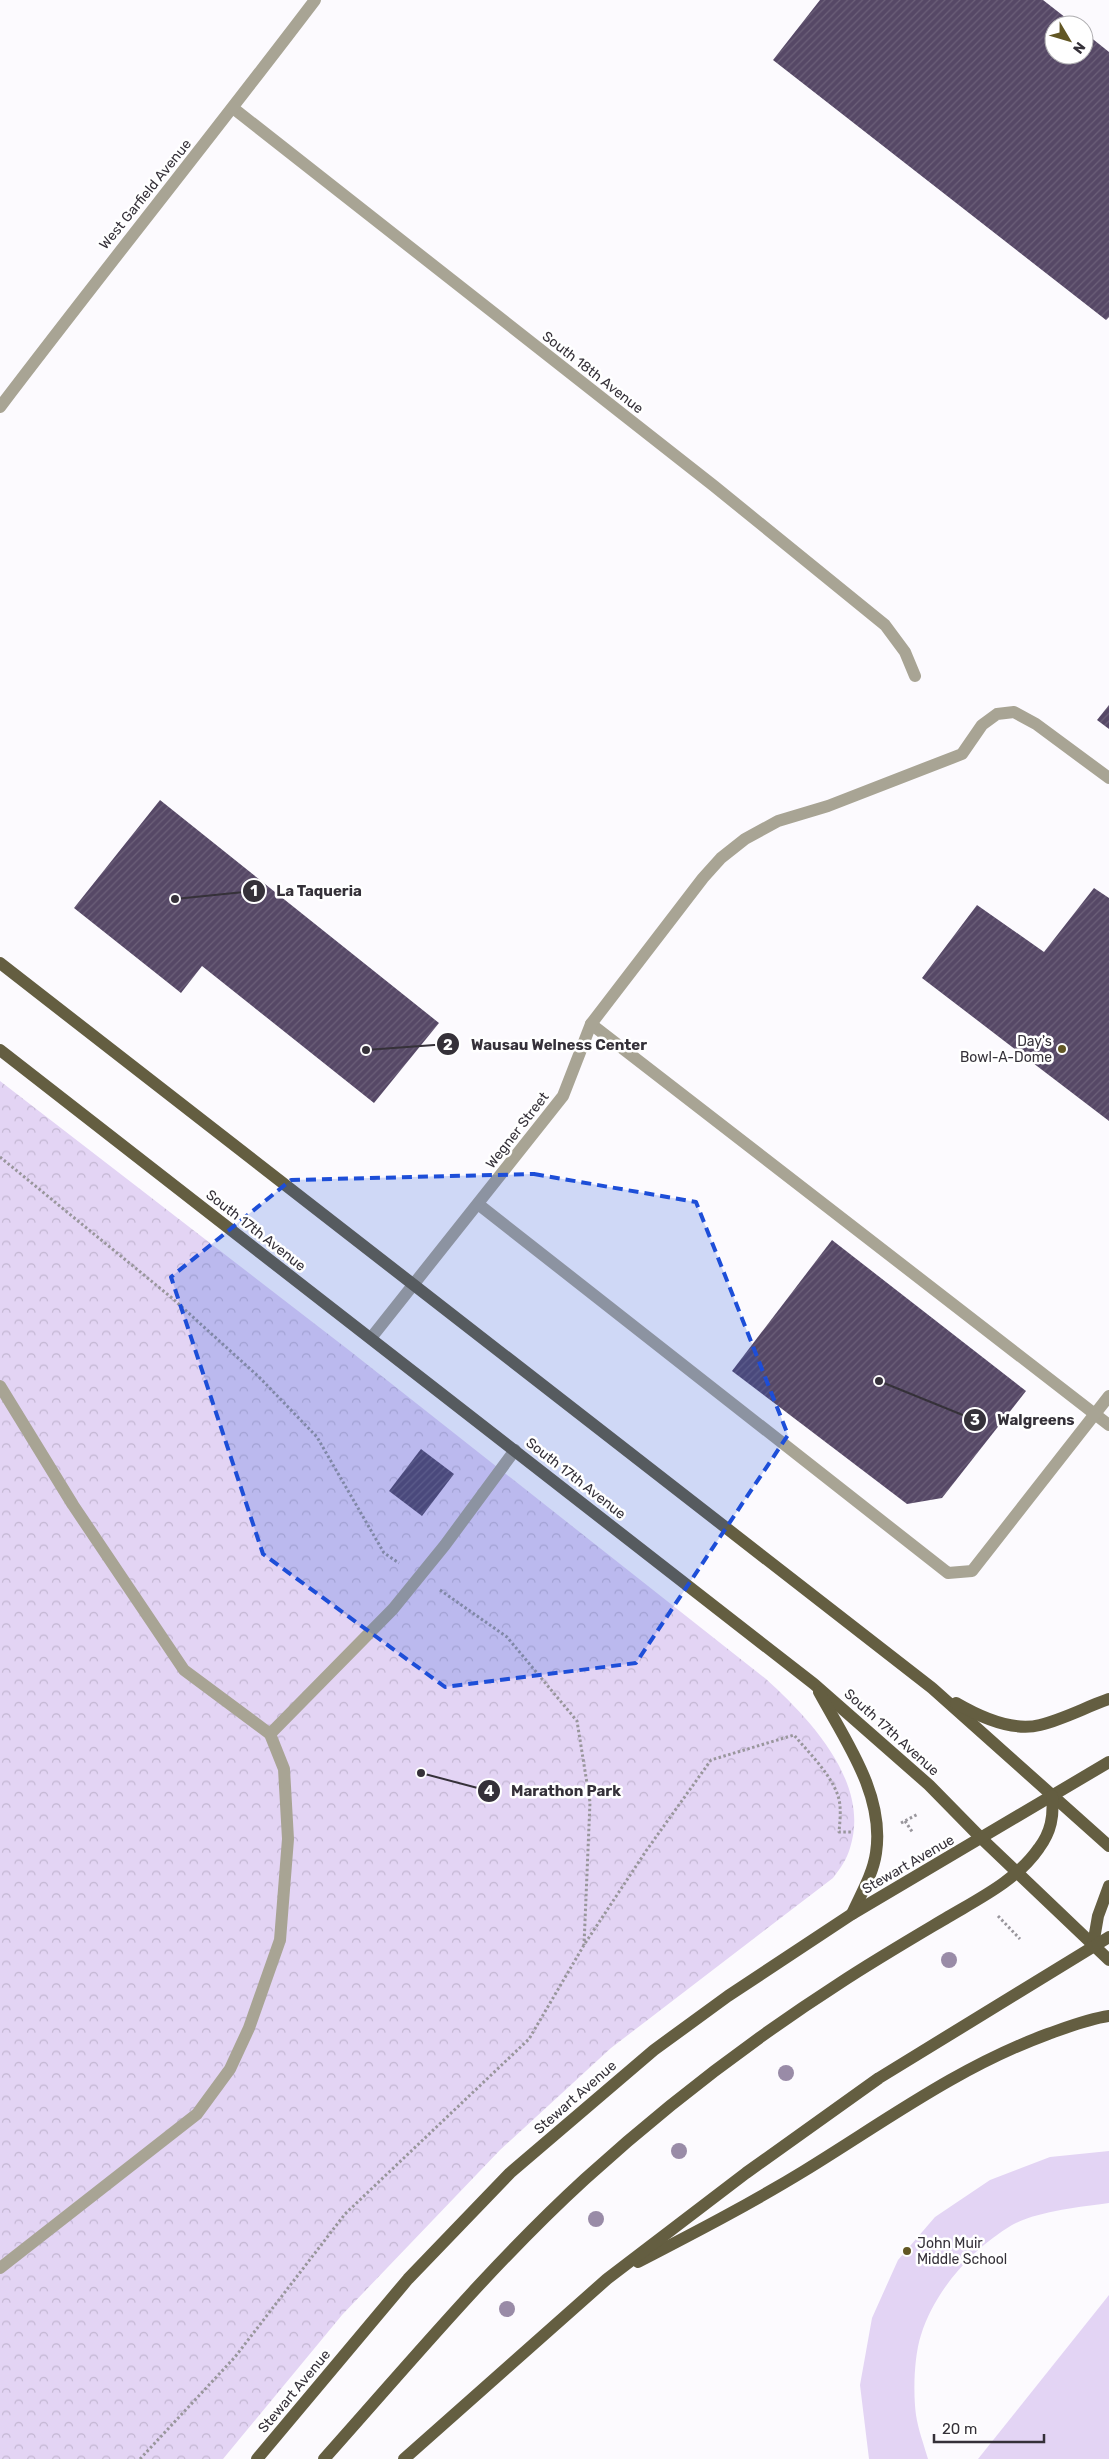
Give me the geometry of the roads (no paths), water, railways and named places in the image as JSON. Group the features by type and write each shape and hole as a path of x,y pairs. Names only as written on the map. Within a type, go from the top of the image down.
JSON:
{"main road":[{"path":"0,963 932,1688 1109,1846"},
{"name":"South 17th Avenue","path":"0,1050 814,1684 929,1785 981,1838 1109,1960"},
{"path":"814,1684 860,1769 876,1814 878,1841 874,1863 852,1914"},
{"path":"932,1688 981,1715 1020,1726 1042,1724 1109,1699"},
{"name":"Stewart Avenue","path":"257,2459 408,2279 510,2173 654,2050 728,1996 852,1914 1109,1762"},
{"path":"324,2459 477,2289 584,2180 653,2121 762,2036 824,1993 980,1899 1017,1872 1041,1846 1051,1828 1052,1796"},
{"path":"1093,1945 1098,1916 1109,1886"},
{"path":"404,2459 607,2279 746,2173 880,2078 1093,1945 1109,1937"},
{"path":"607,2279 703,2229 802,2172 914,2100 962,2072 1030,2041 1078,2023 1109,2016"}],"street":[{"name":"West Garfield Avenue","path":"0,407 107,266 234,108 315,0"},
{"name":"South 18th Avenue","path":"234,108 714,486 885,625 901,646 915,676"},
{"name":"Wegner Street","path":"371,1338 415,1286 563,1096 591,1024 702,878 721,858 746,840 778,822 828,806 962,754 982,726 997,714 1014,712 1058,739 1109,778"},
{"path":"591,1024 1109,1425"},
{"path":"478,1204 948,1573 972,1571 1109,1396"},
{"path":"0,1386 73,1505 184,1670 270,1734 284,1768 288,1839 280,1940 249,2028 230,2069 197,2114 0,2268"},
{"path":"270,1734 359,1646 420,1577 515,1450"}],"place":[{"name":"La Taqueria","path":"175,899"},
{"name":"Day's Bowl-A-Dome","path":"1062,1049"},
{"name":"Wausau Welness Center","path":"366,1050"},
{"name":"Walgreens","path":"879,1381"},
{"name":"Marathon Park","path":"421,1773"},
{"name":"John Muir Middle School","path":"907,2251"}]}
